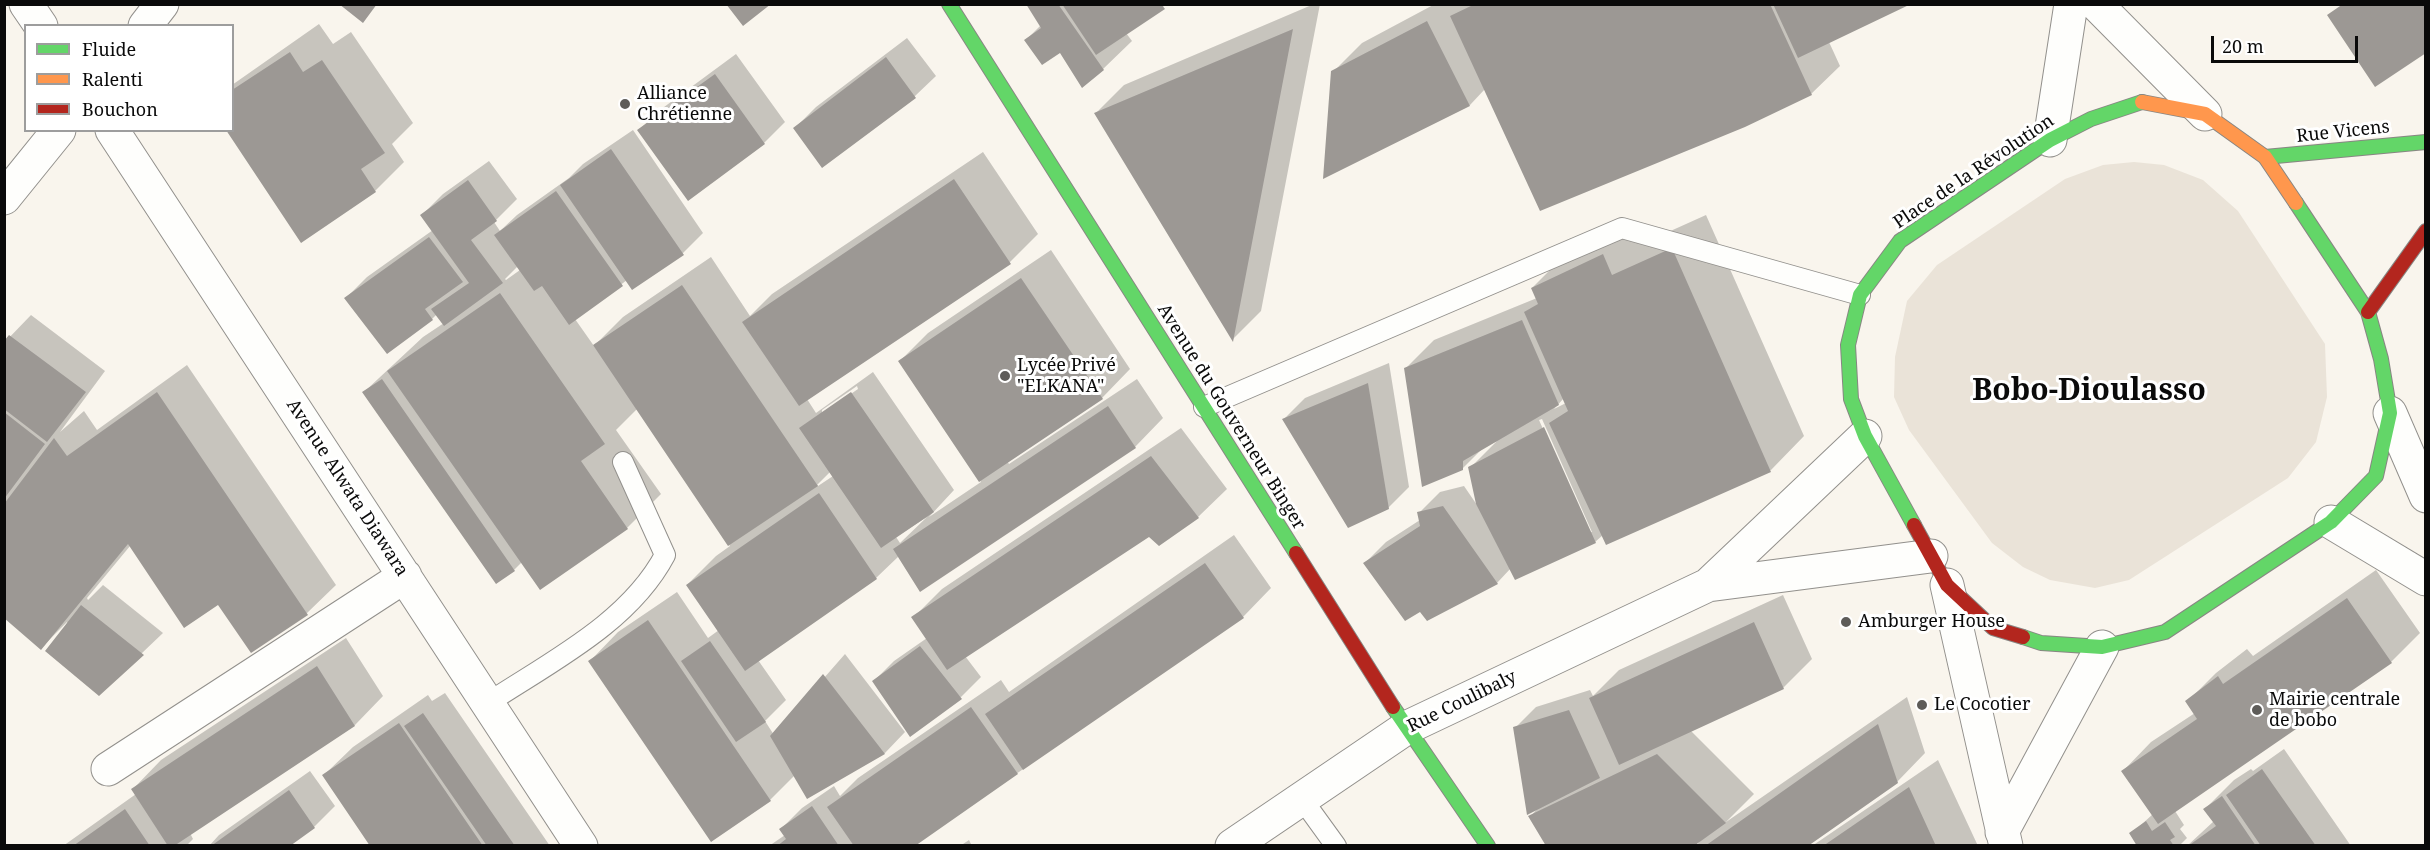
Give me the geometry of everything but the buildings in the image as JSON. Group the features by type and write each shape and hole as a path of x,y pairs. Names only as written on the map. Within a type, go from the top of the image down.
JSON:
{"street":[{"path":"26,4 40,24"},
{"path":"147,24 162,4"},
{"name":"Avenue du Gouverneur Binger","path":"949,4 1406,728 1488,846"},
{"path":"2050,140 2071,4"},
{"path":"2096,4 2205,114"},
{"name":"Place de la Révolution","path":"2142,102 2205,114 2265,157 2368,312 2381,359 2390,413 2376,476 2331,522 2165,632 2102,647 2042,643 1993,628 1947,585 1865,436 1851,399 1848,345 1860,295 1900,241 2050,140 2091,119 2142,102"},
{"path":"4,198 57,132"},
{"name":"Avenue Alwata Diawara","path":"113,132 581,846"},
{"name":"Rue Vicens","path":"2265,157 2426,142"},
{"path":"2368,312 2426,231"},
{"path":"2390,413 2426,496"},
{"path":"1708,585 1865,436"},
{"path":"2331,522 2426,579"},
{"path":"1708,585 1931,556"},
{"path":"108,770 405,576"},
{"name":"Rue Coulibaly","path":"1232,846 1406,728 1708,585"},
{"path":"1947,585 2004,839"},
{"path":"2004,839 2102,647"}],"lane":[{"path":"1204,407 1622,228 1860,295"},
{"path":"488,703 592,635 654,576 665,555 623,462"},
{"path":"1302,799 1336,846"}],"shaded area":[{"path":"2134,162 2164,165 2203,180 2238,211 2325,344 2327,397 2316,442 2288,478 2129,580 2095,588 2050,580 2023,567 1992,543 1909,430 1894,397 1895,357 1907,301 1937,265 2065,179 2103,165"}],"traffic: fast":[{"path":"949,4 1296,553"},
{"path":"1914,525 1865,436 1851,399 1848,345 1860,295 1900,241 2050,140 2091,119 2142,102"},
{"path":"2265,157 2426,142"},
{"path":"2023,637 2041,643 2102,647 2165,632 2331,522 2376,476 2390,413 2381,359 2368,312 2296,203"},
{"path":"1393,707 1488,846"}],"traffic: slow":[{"path":"2142,102 2205,114 2265,157 2296,203"}],"traffic: jam":[{"path":"2368,312 2426,231"},
{"path":"1914,525 1947,585 1993,628 2023,637"},
{"path":"1296,553 1393,707"}],"place":[{"name":"Alliance Chrétienne","path":"625,104"},
{"name":"Lycée Privé \"ELKANA\"","path":"1005,376"},
{"name":"Amburger House","path":"1846,622"},
{"name":"Le Cocotier","path":"1922,705"},
{"name":"Mairie centrale de bobo","path":"2257,710"}],"district":[{"name":"Bobo-Dioulasso","path":"2089,391"}]}
